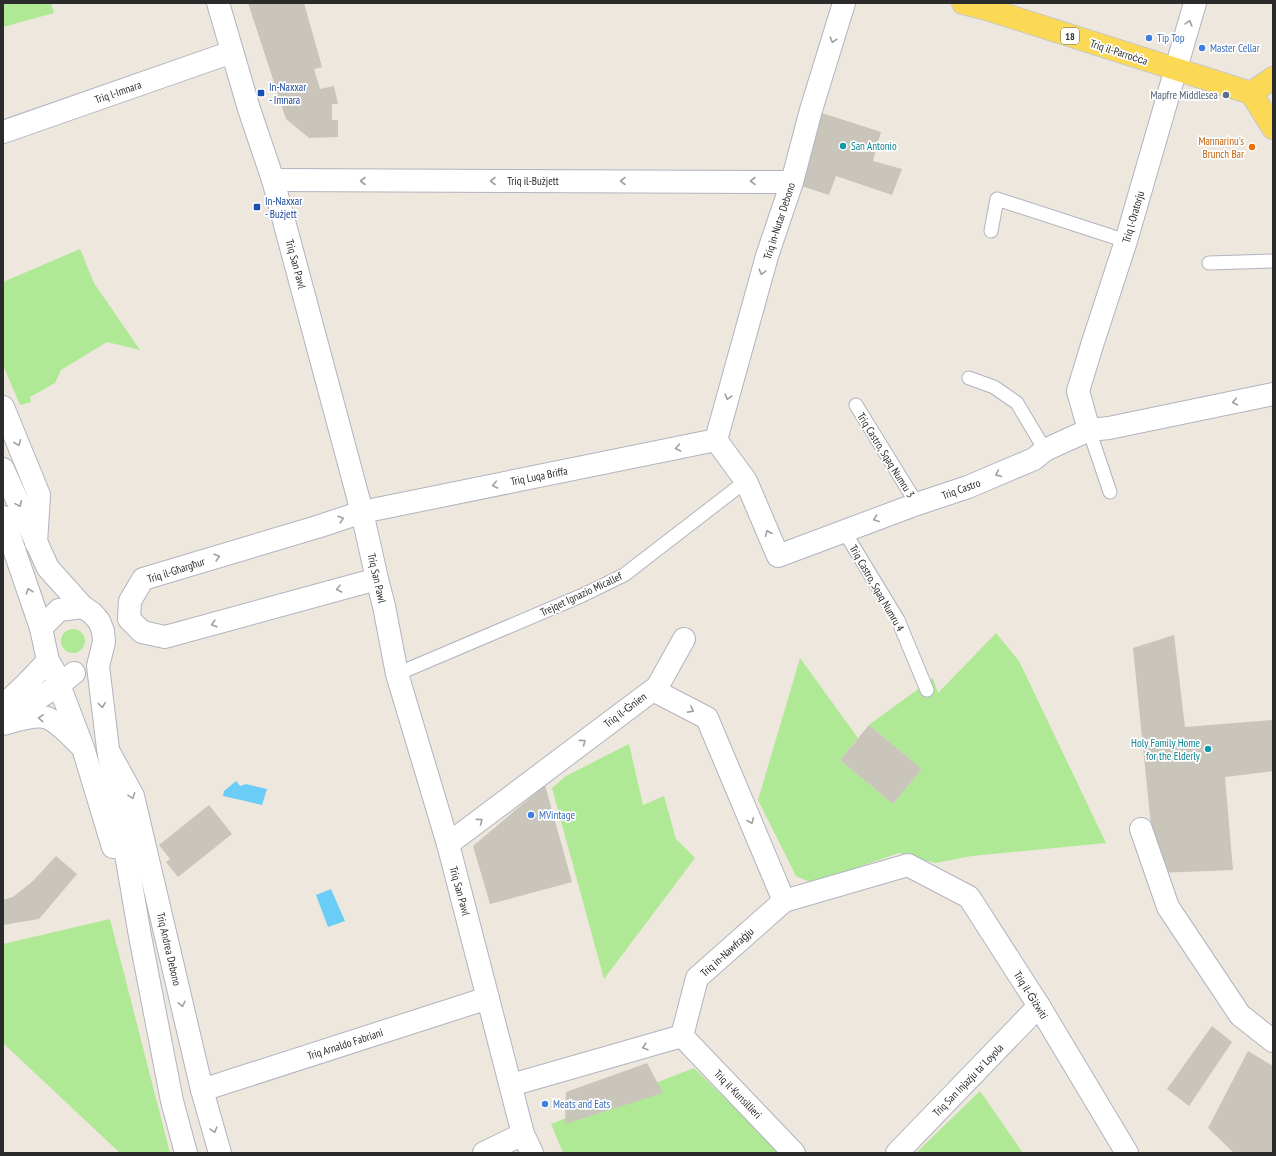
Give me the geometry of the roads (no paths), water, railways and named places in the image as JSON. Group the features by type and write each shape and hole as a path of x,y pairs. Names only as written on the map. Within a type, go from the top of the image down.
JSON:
{"main road":[{"name":"Triq il-Parroċċa","path":"963,3 1251,93"},
{"path":"1273,78 1251,93 1273,128"}],"street":[{"name":"Triq San Pawl","path":"218,3 249,109 273,180 362,512 384,606 397,674 448,844 511,1085 528,1144"},
{"name":"Triq in-Nutar Debono","path":"716,440 767,256 792,182 811,110 844,3"},
{"name":"Triq l-Oratorju","path":"1089,430 1078,391 1126,241 1195,3"},
{"name":"Triq l-Imnara","path":"3,132 232,52"},
{"name":"Triq il-Bużjett","path":"273,180 792,182"},
{"name":"Triq Castro","path":"716,440 746,481 778,556 917,504 968,487 1089,430 1109,428 1273,394"},
{"path":"3,407 39,495 36,543"},
{"name":"Triq Luqa Briffa","path":"362,512 716,440"},
{"path":"3,469 48,568 83,607 96,617 103,631 104,642 98,666 59,672 24,686 3,706"},
{"name":"Triq il-Għargħur","path":"362,512 143,579 130,601 129,619 142,632 165,637 377,579"},
{"path":"3,517 41,628 59,672"},
{"path":"41,628 59,610 83,607"},
{"path":"654,691 684,639"},
{"name":"Triq Andrea Debono","path":"98,666 108,749 140,936 172,1101 186,1153"},
{"path":"3,720 59,672"},
{"name":"Triq Andrea Debono","path":"59,672 140,936"},
{"name":"Triq il-Ġnien","path":"448,844 653,690 707,718 784,901"},
{"path":"3,724 22,718 44,717 58,724 83,748"},
{"name":"Triq Andrea Debono","path":"108,749 133,796 202,1090 220,1153"},
{"path":"1141,829 1168,907 1240,1015 1273,1041"},
{"name":"Triq in-Nawfraġju","path":"682,1036 697,978 784,901 908,866"},
{"name":"Triq il-Ġiżwiti","path":"908,866 969,897 1039,1006 1127,1153"},
{"name":"Triq Arnaldo Fabriani","path":"202,1090 488,998"},
{"name":"Triq San Injazju ta' Loyola","path":"897,1153 1039,1006"},
{"path":"511,1085 682,1036"},
{"name":"Triq il-Kunsillieri","path":"682,1036 794,1153"},
{"path":"484,1153 528,1144"}],"lane":[{"path":"991,231 996,199 1126,241"},
{"path":"1209,263 1273,261"},
{"path":"969,378 994,387 1017,403 1039,454"},
{"name":"Triq Castro, Sqaq Numru 3","path":"856,405 917,504"},
{"path":"1089,430 1110,492"},
{"name":"Trejqet Ignazio Micallef","path":"397,674 583,595 624,575 746,481"},
{"name":"Triq Castro, Sqaq Numru 4","path":"844,531 898,620 927,690"}],"water":[{"path":"236,781 240,786 246,784 267,789 262,805 223,796 224,791"},
{"path":"331,889 345,921 328,927 316,895"}],"place":[{"name":"Tip Top","path":"1149,38"},
{"name":"Master Cellar","path":"1202,48"},
{"name":"In-Naxxar - Imnara","path":"261,93"},
{"name":"Mapfre Middlesea","path":"1226,95"},
{"name":"San Antonio","path":"843,146"},
{"name":"Mannarinu's Brunch Bar","path":"1252,147"},
{"name":"In-Naxxar - Bużjett","path":"257,207"},
{"name":"Holy Family Home for the Elderly","path":"1208,749"},
{"name":"MVintage","path":"531,815"},
{"name":"Meats and Eats","path":"545,1104"}]}
